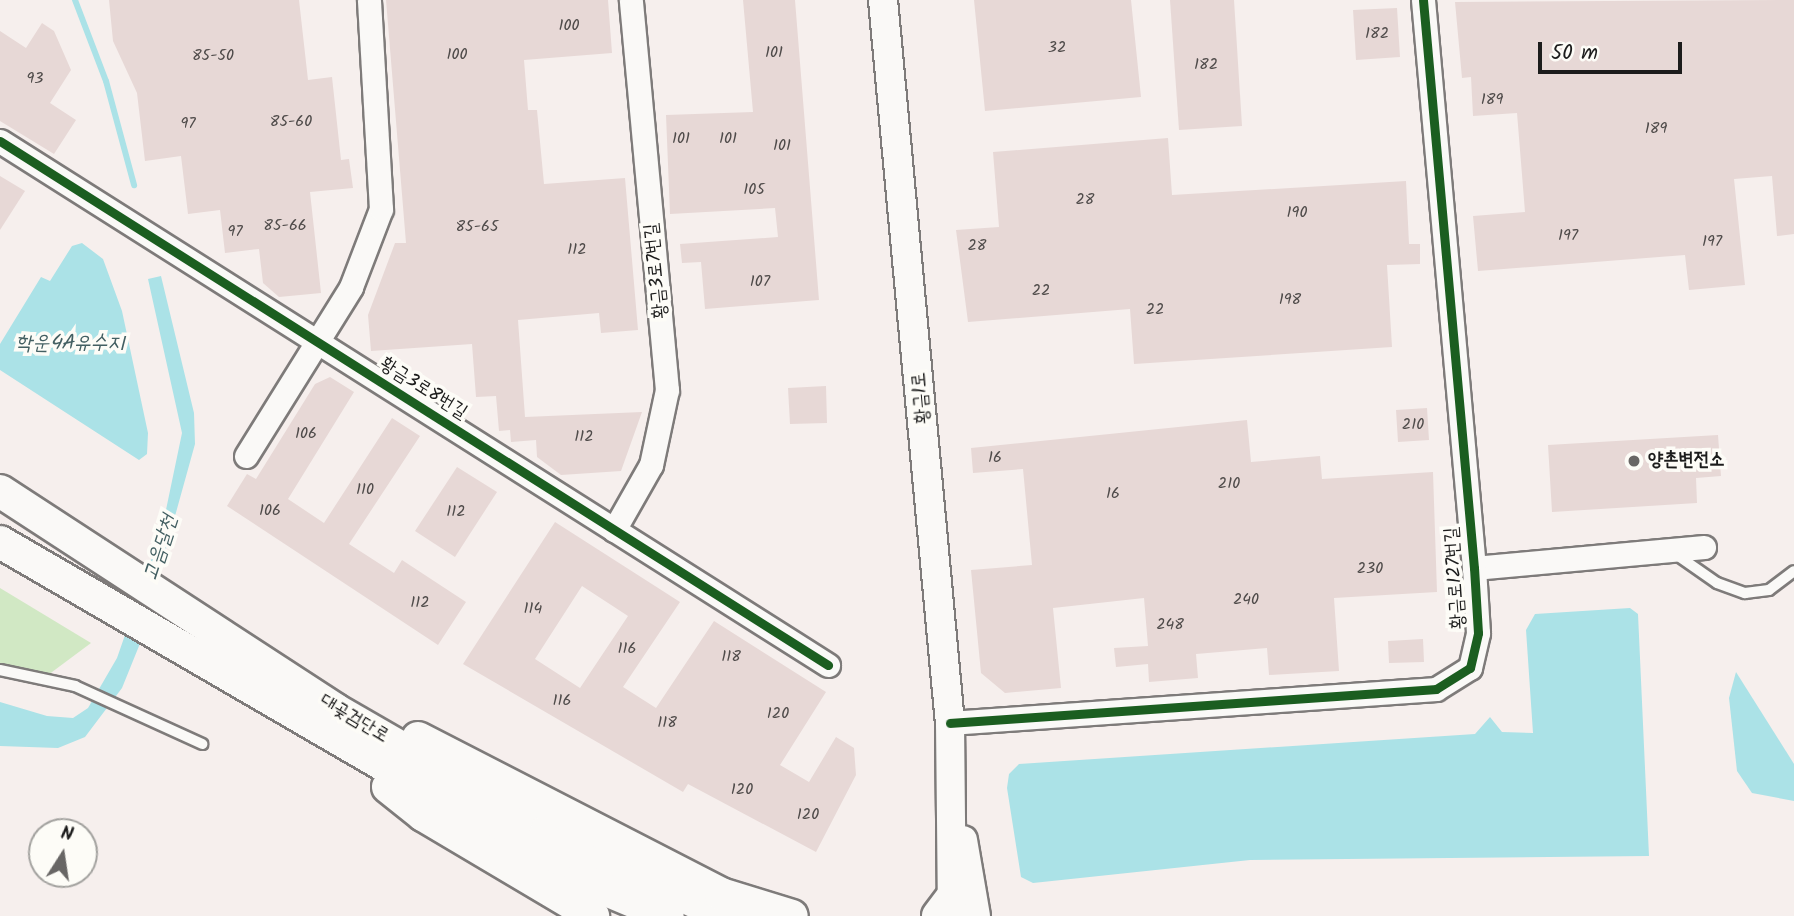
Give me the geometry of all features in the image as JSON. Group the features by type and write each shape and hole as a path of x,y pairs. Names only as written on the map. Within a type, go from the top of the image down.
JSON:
{"main road":[{"name":"대곶검단로","path":"0,491 106,558 314,711 580,879 668,916"},
{"name":"대곶검단로","path":"0,542 173,646 314,711 546,831 725,916"},
{"path":"314,711 423,815 593,916"},
{"path":"314,711 471,760 721,894 792,916"}],"street":[{"path":"246,456 366,257 381,209 369,0"},
{"name":"황금3로7번길","path":"614,530 651,465 667,390 631,0"},
{"name":"황금1로","path":"883,0 950,723 954,796 954,912"},
{"name":"황금로127번길","path":"950,723 1450,686 1475,655 1474,568 1423,0"},
{"name":"황금3로8번길","path":"0,142 828,665"},
{"path":"1474,568 1703,547"}],"lane":[{"path":"1669,550 1717,583 1745,593 1769,590 1794,571"},
{"path":"0,670 75,686 122,705 202,744"}],"green space":[{"path":"0,588 91,643 48,675 0,663"}],"water":[{"name":"학운4A유수지","path":"82,243 103,259 122,311 148,433 147,454 139,460 0,370 0,344 41,277 50,281 72,246"},
{"path":"161,276 194,413 195,444 139,646 122,688 85,737 58,748 0,746 0,702 47,716 73,718 88,708 117,658 162,529 182,433 148,279"},
{"path":"1630,608 1638,614 1649,856 1250,860 1033,883 1021,877 1007,788 1009,774 1019,764 1475,734 1490,717 1502,732 1533,733 1526,630 1535,614"},
{"path":"1736,672 1794,764 1794,801 1752,793 1737,771 1729,698"}],"building":[{"path":"109,0 299,0 308,80 332,77 341,160 349,159 353,188 310,192 321,293 279,297 263,283 259,249 225,253 220,210 188,214 181,156 145,161 137,93 113,41"},
{"path":"386,0 608,0 612,53 524,60 528,110 537,110 544,184 625,178 638,330 601,333 599,313 518,320 525,417 642,412 621,471 561,475 537,457 536,440 511,442 510,430 499,431 496,396 476,397 472,344 371,351 368,315 395,243 406,243"},
{"path":"743,0 795,0 819,300 705,309 701,262 682,263 680,244 778,237 775,208 670,214 666,115 753,112"},
{"path":"974,0 1131,0 1141,97 985,111"},
{"path":"1170,0 1234,0 1242,126 1179,130"},
{"path":"1794,0 1794,234 1777,236 1772,176 1734,179 1745,285 1689,290 1685,255 1478,271 1473,216 1525,212 1517,113 1473,116 1471,77 1462,78 1455,2"},
{"path":"1397,8 1400,57 1356,60 1353,10"},
{"path":"42,23 54,31 71,70 50,103 76,120 54,154 0,121 0,31 26,48"},
{"path":"1168,138 1172,195 1406,181 1409,244 1420,244 1420,264 1387,265 1392,347 1134,364 1130,309 968,322 956,230 999,227 993,152"},
{"path":"0,176 25,191 0,230"},
{"path":"330,377 354,392 288,499 324,523 392,418 420,436 349,544 394,573 402,560 466,602 438,645 227,506 247,474 256,479 315,384"},
{"path":"826,386 827,423 790,424 788,388"},
{"path":"1427,408 1429,440 1398,442 1396,410"},
{"path":"1247,420 1251,462 1320,456 1322,479 1433,472 1437,592 1334,598 1339,671 1269,675 1267,648 1196,654 1198,678 1149,682 1148,664 1116,667 1114,648 1148,646 1144,598 1053,608 1061,688 1005,693 981,673 971,570 1032,565 1023,469 973,473 971,448"},
{"name":"양촌변전소","path":"1718,435 1721,476 1696,478 1697,503 1552,512 1548,445"},
{"path":"457,467 497,492 455,557 415,531"},
{"path":"555,522 680,602 623,687 656,708 714,621 826,692 780,765 809,782 836,737 854,748 856,775 816,852 688,784 683,792 463,664","holes":["582,586 628,616 580,688 535,659"]},
{"path":"1423,639 1424,662 1389,663 1388,641"}],"waterway":[{"name":"고음달천","path":"75,0 106,81 134,185"}],"cycle path":[{"path":"950,723 1436,689 1470,668 1478,633 1474,568 1423,0"},
{"path":"0,141 828,665"}],"place":[{"name":"양촌변전소","path":"1634,461"}]}
